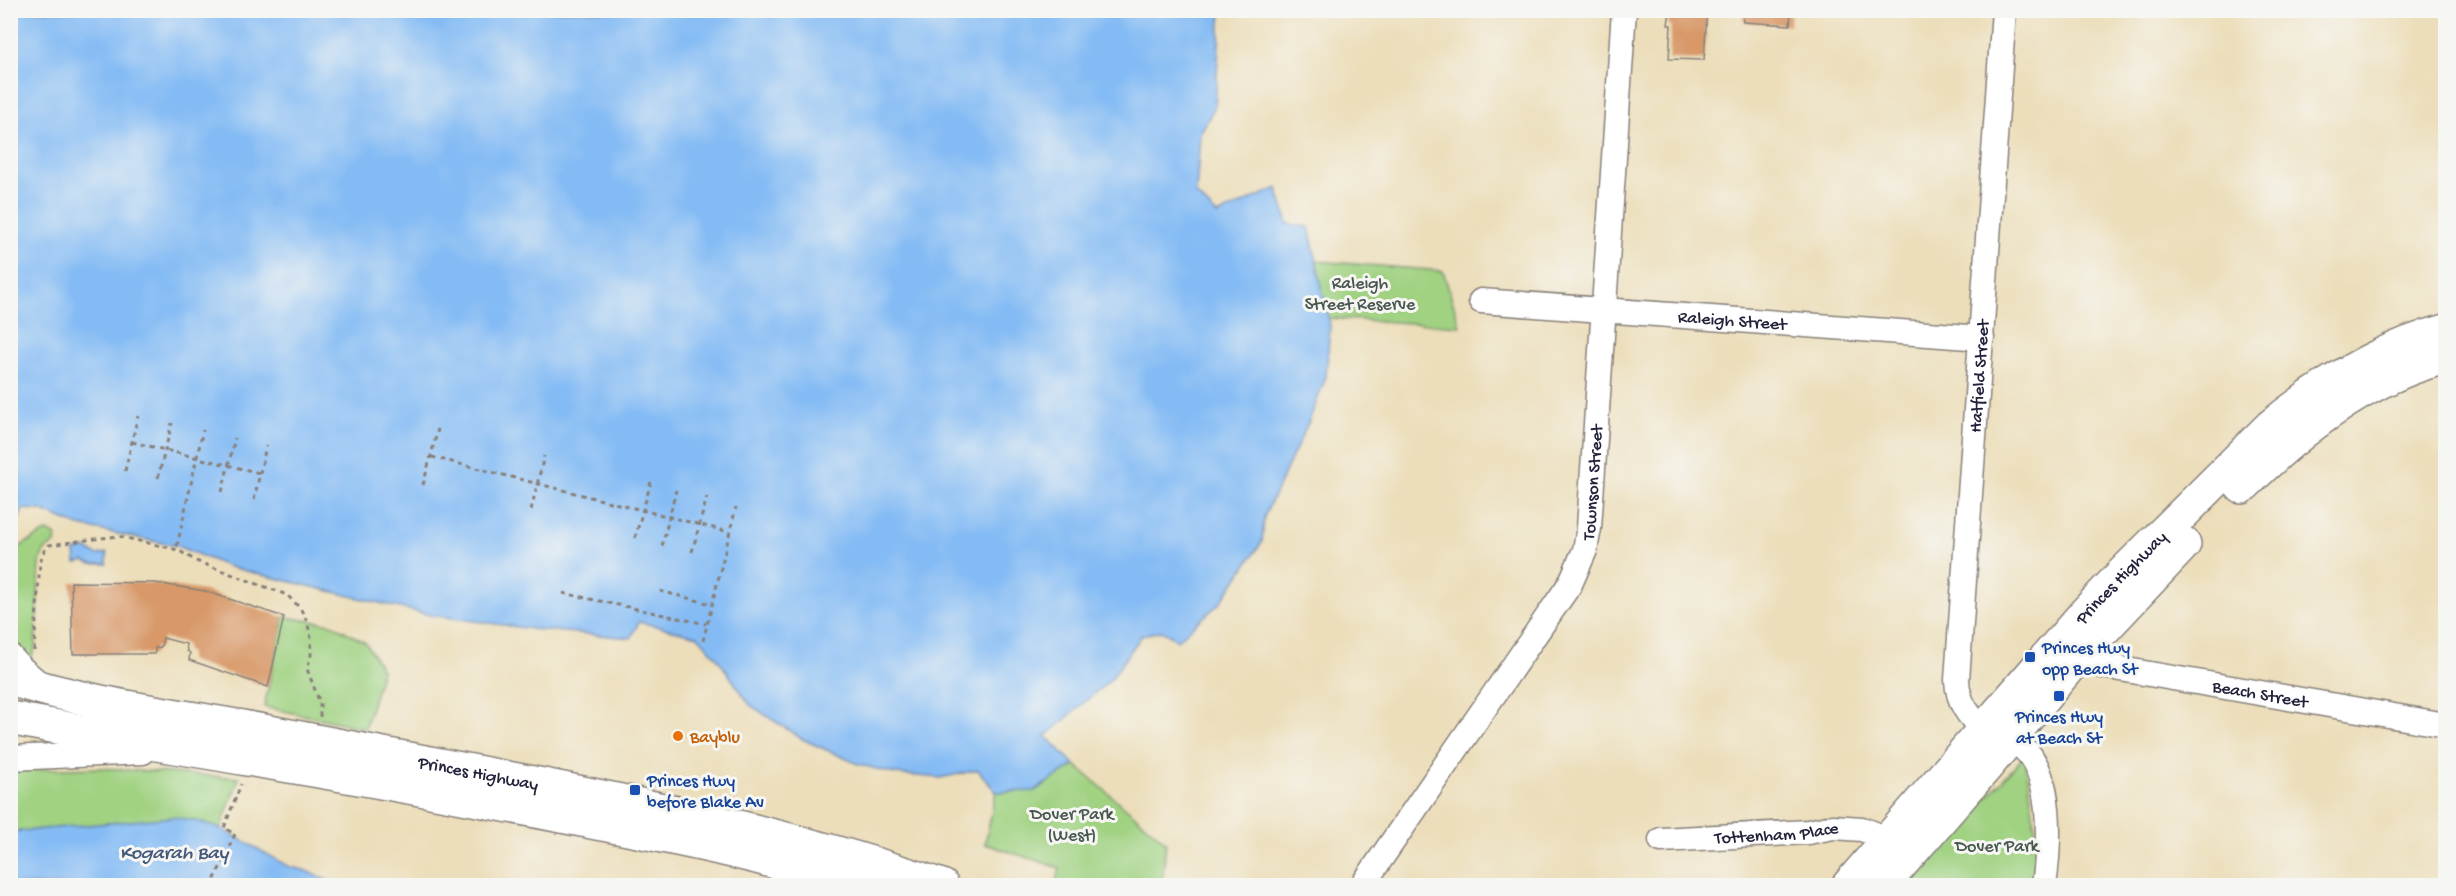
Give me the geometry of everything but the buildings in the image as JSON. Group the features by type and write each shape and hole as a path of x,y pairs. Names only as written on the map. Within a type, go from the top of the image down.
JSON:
{"highway":[{"name":"Princes Highway","path":"1882,885 1997,734 2053,649 2121,575 2271,426 2298,405 2371,360 2397,347 2445,331"},
{"name":"Princes Highway","path":"1848,885 1888,839 2074,661 2169,559 2270,459 2313,423 2379,383 2445,357"},
{"name":"Princes Highway","path":"17,664 49,691 634,803 810,844 942,885"},
{"name":"Princes Highway","path":"10,718 94,735 428,789 702,843 855,885"}],"street":[{"name":"Townson Street","path":"1362,885 1578,568 1589,528 1624,10"},
{"name":"Hatfield Street","path":"2004,10 1957,680 1964,709 1997,734 2031,755 2041,780 2048,825 2048,860 2044,885"},
{"name":"Raleigh Street","path":"1481,302 1982,338"},
{"name":"Beach Street","path":"2074,661 2445,724"},
{"path":"10,758 204,751"},
{"name":"Tottenham Place","path":"1661,840 1808,832 1833,827 1862,829 1888,839"}],"path":[{"path":"125,471 138,416"},
{"path":"158,478 172,423"},
{"path":"423,485 438,429"},
{"path":"177,546 203,430"},
{"path":"222,492 236,438"},
{"path":"132,442 260,473"},
{"path":"254,500 266,446"},
{"path":"531,510 544,456"},
{"path":"432,457 729,532"},
{"path":"635,538 651,482"},
{"path":"662,546 676,490"},
{"path":"692,552 707,497"},
{"path":"703,642 736,507"},
{"path":"17,664 35,650 40,562 44,551 49,545 117,536 178,550 196,561 287,595 300,608 307,621 311,638 311,655 307,669 320,703 319,725"},
{"path":"660,591 711,604"},
{"path":"563,593 706,624"},
{"path":"216,885 213,883 235,834 224,828 244,777"}],"green space":[{"name":"Raleigh Street Reserve","path":"1316,261 1443,271 1460,326 1328,318"},
{"path":"47,531 56,536 55,543 44,551 40,562 35,649 31,658 20,667 11,656 10,552"},
{"path":"284,617 332,624 366,643 382,670 365,728 264,707"},
{"name":"Dover Park","path":"2025,755 2038,849 2031,885 1908,886"},
{"name":"Dover Park (West)","path":"1075,765 1166,842 1162,885 1055,885 1060,868 985,844 996,792 1034,791"},
{"path":"102,768 239,778 220,829 194,820 11,832 11,770"}],"water":[{"path":"10,11 1221,11 1215,106 1200,134 1196,194 1217,215 1277,188 1288,224 1309,227 1330,325 1326,377 1309,421 1264,517 1262,542 1220,603 1177,640 1162,631 1142,635 1111,679 1046,736 1075,765 1034,791 996,792 978,770 940,778 895,774 858,764 802,739 750,705 718,659 698,636 639,622 631,638 532,629 430,615 229,567 177,546 79,526 40,510 23,509 15,530 11,530"},
{"path":"85,548 97,555 107,553 107,564 91,564 84,561 76,563 75,551"},
{"name":"Kogarah Bay","path":"174,817 222,829 290,867 304,870 337,885 11,885 11,832"}],"place":[{"name":"Princes Hwy opp Beach St","path":"2030,657"},
{"name":"Princes Hwy at Beach St","path":"2059,696"},
{"name":"Bayblu","path":"678,736"},
{"name":"Princes Hwy before Blake Av","path":"635,790"}]}
